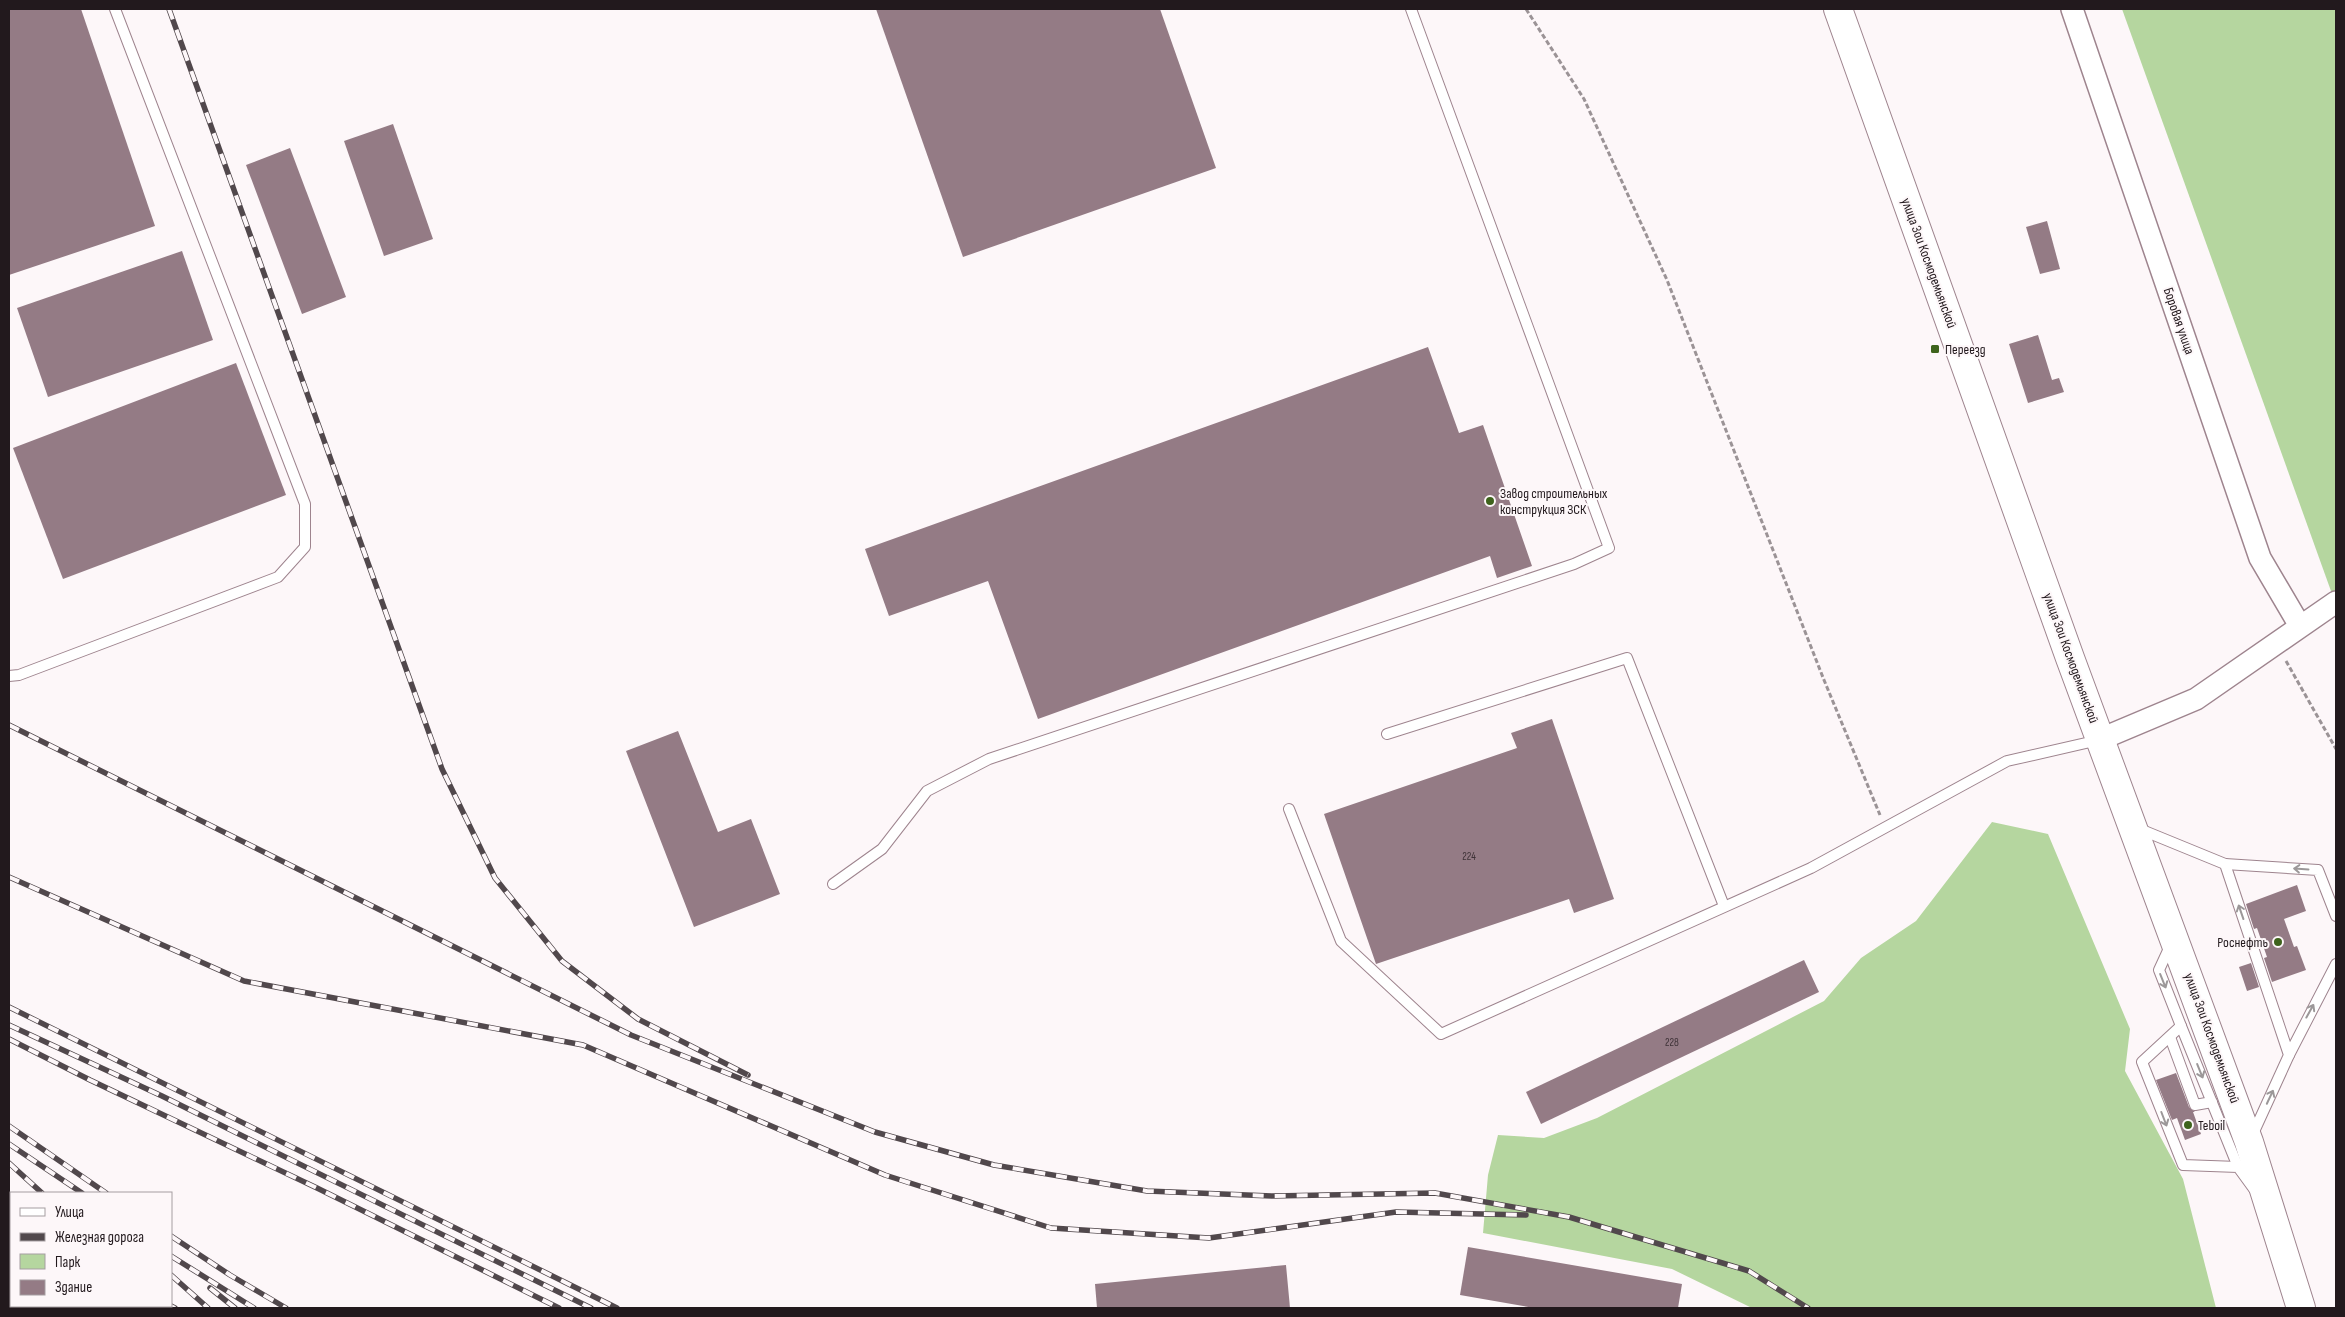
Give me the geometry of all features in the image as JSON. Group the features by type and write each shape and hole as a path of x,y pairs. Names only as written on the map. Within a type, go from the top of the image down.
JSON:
{"main road":[{"name":"улица Зои Космодемьянской","path":"1838,9 2101,739 2249,1142 2301,1308"}],"street":[{"name":"Боровая улица","path":"2072,9 2260,558 2300,626"},
{"path":"2101,739 2196,699 2336,602"}],"lane":[{"path":"9,676 18,675 278,577 305,547 305,504 116,9"},
{"path":"833,884 882,849 927,791 989,759 1574,564 1609,548 1411,9"},
{"path":"1387,734 1627,658 1724,906"},
{"path":"1288,809 1342,941 1441,1034 1811,868 2007,760 2101,739"},
{"path":"2134,827 2225,864 2318,870 2336,916"},
{"path":"2225,864 2289,1055"},
{"path":"2175,937 2159,970 2238,1167 2269,1209"},
{"path":"2249,1142 2289,1055 2336,964"},
{"path":"2181,1026 2142,1062 2183,1165 2238,1167"},
{"path":"2170,1037 2195,1106 2212,1102"}],"path":[{"path":"1526,9 1584,99 1667,280 1824,680 1885,827"},
{"path":"2269,648 2287,662 2336,749"}],"green space":[{"path":"2122,9 2336,9 2336,605"},
{"path":"1992,822 2048,834 2130,1029 2125,1071 2183,1179 2216,1308 1752,1308 1672,1269 1483,1233 1488,1175 1498,1135 1544,1138 1597,1118 1824,1001 1861,958 1916,921"}],"building":[{"path":"9,9 81,9 155,226 9,275"},
{"path":"876,9 1160,9 1216,168 963,257"},
{"path":"393,124 433,239 384,256 344,141"},
{"path":"290,148 346,297 302,314 246,165"},
{"path":"2047,221 2060,269 2040,274 2026,227"},
{"path":"182,251 213,340 48,397 17,308"},
{"path":"2038,335 2052,380 2059,378 2064,392 2028,403 2009,344"},
{"path":"1428,347 1459,433 1483,425 1532,566 1497,578 1490,556 1038,719 988,581 889,616 865,549"},
{"path":"236,363 286,495 63,579 13,448"},
{"path":"1552,719 1614,899 1574,913 1569,899 1376,964 1324,814 1517,748 1511,733"},
{"path":"678,731 718,832 751,819 780,894 694,927 626,751"},
{"path":"2297,885 2306,911 2284,919 2294,947 2297,946 2306,970 2272,982 2264,958 2267,957 2257,928 2254,929 2246,904"},
{"path":"1804,960 1819,992 1541,1124 1526,1092"},
{"path":"2251,963 2259,987 2247,991 2239,967"},
{"path":"2176,1073 2189,1107 2195,1112 2193,1112 2201,1134 2185,1140 2177,1118 2172,1120 2156,1080"},
{"path":"1468,1247 1682,1284 1678,1308 1534,1308 1460,1295"},
{"path":"1286,1265 1290,1308 1097,1308 1095,1284"}],"railway":[{"path":"169,9 442,769 495,878 562,961 638,1019 748,1075"},
{"path":"9,725 631,1035 875,1132 994,1165 1147,1191 1272,1196 1435,1193 1569,1217 1749,1271 1808,1308"},
{"path":"9,877 244,981 583,1045 885,1175 1051,1228 1209,1238 1396,1212 1526,1215"},
{"path":"9,1007 617,1308"},
{"path":"9,1025 162,1096 591,1308"},
{"path":"9,1039 559,1308"},
{"path":"9,1126 105,1192"},
{"path":"9,1144 81,1192"},
{"path":"9,1163 41,1192"},
{"path":"172,1237 230,1275 286,1308"},
{"path":"172,1257 254,1308"},
{"path":"172,1276 208,1308"},
{"path":"210,1288 235,1308"}],"place":[{"name":"Переезд","path":"1935,349"},
{"name":"Завод строительных конструкция ЗСК","path":"1490,501"},
{"name":"Роснефть","path":"2278,942"},
{"name":"Teboil","path":"2188,1125"}]}
